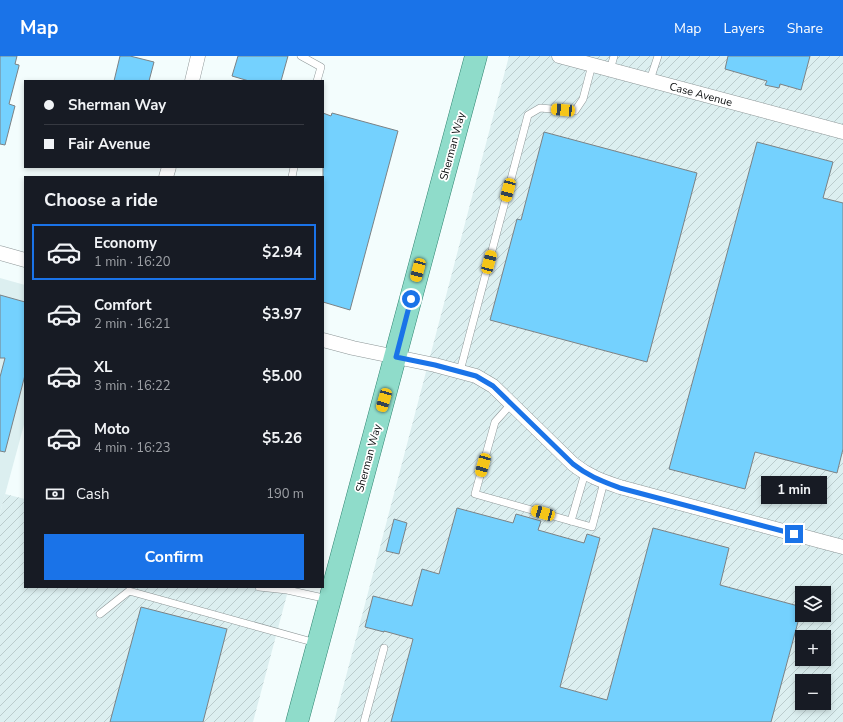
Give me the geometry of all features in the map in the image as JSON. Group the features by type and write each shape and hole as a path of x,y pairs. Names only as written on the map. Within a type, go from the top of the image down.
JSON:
{"main road":[{"name":"Sherman Way","path":"298,722 476,56"}],"street":[{"path":"192,80 198,56"},
{"name":"Case Avenue","path":"559,56 592,65 612,63 650,80 843,132"},
{"path":"0,253 24,260"},
{"path":"324,340 460,371 476,376 493,386 573,464 585,473 604,482 843,547"}],"lane":[{"path":"301,56 321,67 317,80"},
{"path":"650,80 658,56"},
{"path":"460,371 528,115 540,108 574,111 583,99 592,65"},
{"path":"511,404 495,422 475,494 592,527 604,482"},
{"path":"570,521 585,473"},
{"path":"268,588 287,590 330,600"},
{"path":"100,614 129,591 318,643"},
{"path":"364,722 384,648"}],"shaded area":[{"path":"509,56 843,56 843,722 334,722"},
{"path":"0,278 24,285 24,425 0,513"},
{"path":"5,494 24,499 24,588 289,588 253,722 0,722 0,513"}],"building":[{"path":"0,56 17,56 15,64 19,65 9,104 15,106 5,145 0,144"},
{"path":"120,56 130,56 154,62 149,80 114,80"},
{"path":"238,56 288,56 281,80 246,80 232,76"},
{"path":"728,56 810,56 801,90 780,84 779,88 765,85 767,81 725,69"},
{"path":"324,113 331,116 332,113 398,131 350,310 324,302"},
{"path":"544,132 697,173 647,362 490,320 517,219 521,220"},
{"path":"757,142 833,162 823,198 843,203 843,449 837,473 755,452 745,489 669,469"},
{"path":"0,295 24,302 24,379 5,452 0,451 0,377 5,358 0,358"},
{"path":"457,508 513,523 516,514 541,521 538,530 584,543 587,534 600,538 560,687 607,700 653,528 729,548 720,585 795,605 795,622 798,622 771,722 391,722 413,639 365,627 373,596 412,606 422,569 439,574"},
{"path":"394,519 407,523 399,554 386,551"},
{"path":"141,607 227,629 203,722 110,722"}],"route":[{"path":"411,299 396,357 460,371 476,376 493,386 573,464 585,473 620,488 794,534"}]}
